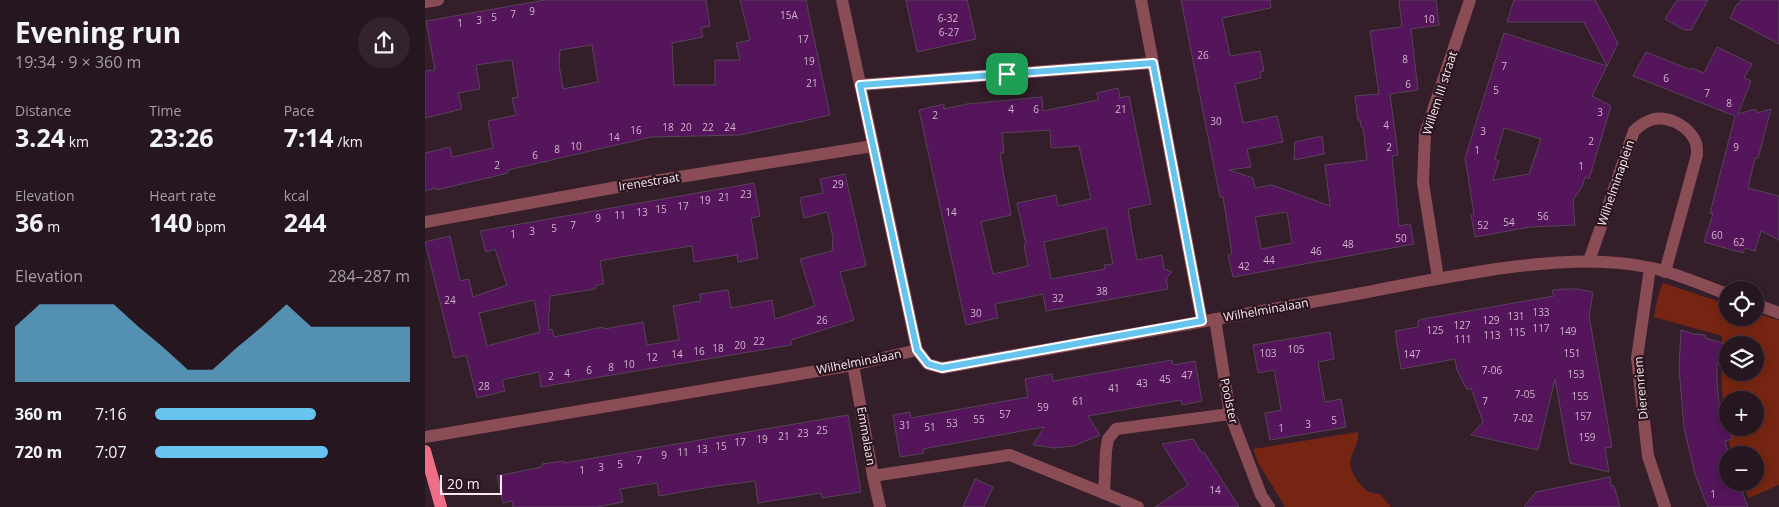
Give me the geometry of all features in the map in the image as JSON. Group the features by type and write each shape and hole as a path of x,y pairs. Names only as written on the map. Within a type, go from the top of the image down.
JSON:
{"main road":[{"path":"425,452 441,507"}],"street":[{"path":"425,2 438,0"},
{"path":"842,0 917,350"},
{"name":"Poolster","path":"1141,0 1153,63 1230,414 1261,495 1269,507"},
{"name":"Willem III straat","path":"1438,278 1423,183 1425,134 1470,0"},
{"path":"860,85 1153,63"},
{"name":"Wilhelminaplein","path":"1589,261 1634,132 1642,124 1654,119 1667,120 1679,124 1689,132 1696,143 1697,155 1665,272"},
{"name":"Irenestraat","path":"425,222 623,186 873,146"},
{"name":"Wilhelminalaan","path":"425,437 853,365 917,350 928,364 942,368 1438,278 1545,263 1589,261 1650,268 1719,291"},
{"name":"Dierenriem","path":"1650,268 1637,358 1648,456 1665,507"},
{"path":"1764,307 1779,313"},
{"name":"Emmalaan","path":"853,365 880,507"},
{"path":"1104,492 1108,439 1116,429 1230,414"},
{"path":"873,476 1010,455 1138,507"}],"shaded area":[{"path":"1663,283 1719,301 1719,326 1764,326 1764,316 1779,320 1779,485 1749,498 1745,491 1764,491 1764,446 1730,446 1728,436 1764,436 1764,391 1723,391 1722,381 1764,381 1764,336 1722,336 1654,317 1658,296"},
{"path":"1358,432 1358,439 1350,461 1354,475 1364,489 1371,493 1380,494 1391,507 1285,507 1259,464 1253,449"}],"building":[{"path":"545,0 706,0 710,26 701,28 703,37 672,43 674,85 715,85 715,60 740,60 736,43 750,40 740,0 806,0 830,115 740,135 651,137 508,170 508,173 437,190 436,188 425,191 425,153 450,147 452,157 493,148 488,121 516,115 512,98 518,97 512,60 476,65 480,89 458,93 462,109 425,118 425,71 435,70 426,21","holes":["592,45 598,82 563,89 559,65 560,50"]},
{"path":"906,0 967,0 976,39 917,52"},
{"path":"1181,0 1270,0 1271,8 1222,18 1230,56 1260,51 1264,71 1260,72 1261,78 1235,84 1243,123 1277,116 1283,142 1247,149 1251,167 1229,170 1253,178 1255,188 1272,185 1330,206 1325,165 1367,160 1363,127 1361,127 1360,120 1358,120 1355,96 1379,94 1370,31 1402,27 1399,0 1436,0 1439,25 1411,29 1418,90 1390,94 1398,155 1392,156 1399,226 1410,224 1414,244 1233,277 1228,255 1232,254 1223,197 1220,197","holes":["1287,212 1292,243 1261,249 1255,217"]},
{"path":"1514,0 1595,0 1618,43 1607,66 1584,22 1507,22"},
{"path":"1677,0 1708,0 1691,30 1684,30 1665,19"},
{"path":"1741,0 1779,0 1779,44 1730,18"},
{"path":"1504,33 1607,66 1592,96 1611,106 1589,179 1585,177 1582,187 1573,200 1575,225 1530,227 1475,237 1471,215 1474,214 1465,158","holes":["1504,128 1541,139 1529,174 1493,180 1499,161 1495,159"]},
{"path":"1717,47 1752,64 1744,78 1751,81 1738,114 1756,109 1757,113 1771,109 1758,158 1755,158 1748,188 1779,196 1779,240 1761,231 1755,251 1745,248 1743,253 1704,242 1713,214 1710,213 1735,116 1633,76 1646,52 1691,70 1692,68 1704,73"},
{"path":"1118,88 1120,98 1129,96 1151,204 1128,209 1137,260 1162,255 1164,269 1172,272 1166,278 1168,289 1046,311 1043,294 995,304 998,318 966,325 919,110 944,104 944,109 967,104 1042,97 1043,111 1098,100 1097,93","holes":["1050,130 1051,148 1079,146 1091,199 1058,206 1056,195 1017,203 1026,245 1024,245 1028,266 993,274 981,222 1011,215 1000,153 1004,153 1002,133","1106,228 1113,264 1104,265 1105,269 1051,279 1044,242"]},
{"path":"1322,136 1324,154 1294,160 1295,142"},
{"path":"845,174 866,266 840,272 854,320 791,340 791,345 541,387 539,372 502,380 505,391 477,398 466,355 454,358 425,242 450,236 460,281 469,279 473,297 507,285 495,249 486,252 480,231 754,183 760,216 751,218 758,258 738,262 737,255 694,262 692,246 621,257 600,261 604,284 596,285 596,289 550,296 548,330 552,329 554,337 603,327 604,329 643,322 647,345 679,340 673,306 701,301 700,294 728,290 731,308 772,300 775,319 815,306 800,259 832,251 833,237 827,212 804,218 800,198 823,193 820,179","holes":["534,300 540,332 487,346 479,313"]},
{"path":"1564,289 1593,292 1589,316 1612,447 1605,448 1609,472 1570,463 1555,379 1538,450 1471,435 1483,422 1471,388 1467,390 1457,370 1455,359 1401,369 1395,331 1418,327 1418,321 1423,319 1554,296 1552,290"},
{"path":"1681,330 1705,335 1705,338 1719,342 1717,383 1719,436 1731,436 1732,439 1725,441 1726,446 1719,446 1719,491 1742,491 1748,507 1708,507 1695,474 1684,428 1679,368"},
{"path":"1330,332 1334,359 1318,362 1325,402 1341,399 1346,427 1270,440 1265,413 1281,410 1278,390 1274,370 1258,373 1253,345"},
{"path":"1172,360 1173,365 1195,361 1202,401 1182,405 1181,400 1088,416 1100,435 1074,446 1054,448 1033,445 1044,427 923,449 924,453 900,457 893,415 910,412 911,418 1028,397 1025,379 1052,374 1053,381"},
{"path":"848,415 861,492 822,498 821,493 758,503 755,481 659,496 657,483 620,489 623,502 597,507 513,507 512,501 503,503 497,476 542,467 542,464 564,461 564,463"},
{"path":"1193,439 1202,453 1204,452 1239,507 1155,507 1188,485 1162,444"},
{"path":"1610,477 1611,486 1614,486 1620,507 1524,507 1536,492"},
{"path":"975,479 993,487 984,507 963,507"}],"route":[{"path":"1153,63 1202,321 942,368 928,364 917,350 860,85 1007,74 1153,63"}]}
